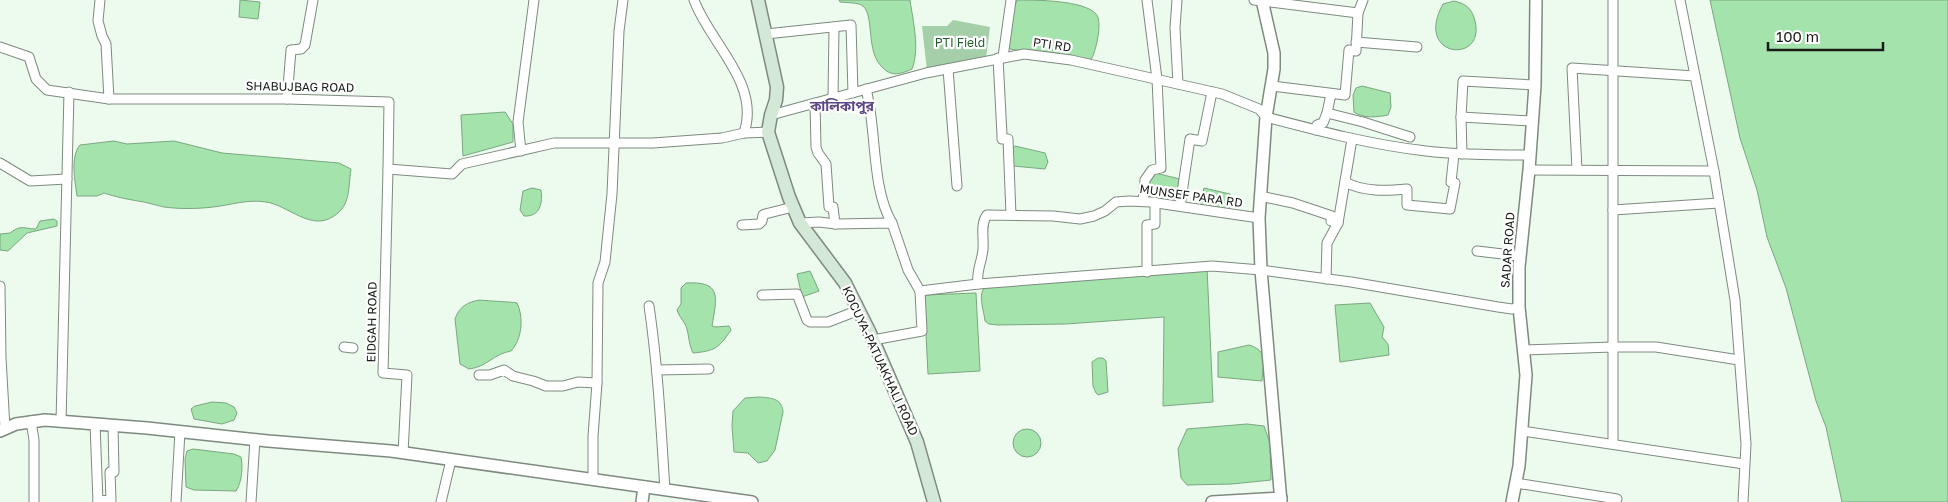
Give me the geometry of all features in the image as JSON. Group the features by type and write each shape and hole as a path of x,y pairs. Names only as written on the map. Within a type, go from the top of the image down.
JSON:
{"main road":[{"name":"KOCUYA-PATUAKHALI ROAD","path":"758,0 777,87 776,100 770,115 768,132 793,207 800,223 845,283 873,340 917,442 934,502"}],"street":[{"path":"100,0 98,21 106,44 109,99"},
{"path":"286,99 291,50 301,49 305,45 313,0"},
{"path":"521,151 518,122 534,0"},
{"path":"593,480 593,436 597,383 598,283 606,255 612,194 619,31 623,0"},
{"path":"694,0 700,15 717,39 739,78 744,93 748,121 744,133"},
{"path":"1011,0 1000,57 1002,139 1008,139 1011,215"},
{"path":"1143,201 1145,180 1152,170 1161,168 1156,79 1147,0"},
{"path":"1177,0 1175,28 1178,84"},
{"path":"1212,502 1281,500 1261,270 1259,218 1266,117 1272,86 1274,53 1259,0 1358,12"},
{"path":"1272,86 1345,95 1349,50 1356,51 1358,12 1363,0"},
{"name":"SADAR ROAD","path":"1512,502 1522,431 1526,375 1519,307 1519,267 1535,85 1536,0"},
{"path":"1612,444 1613,0"},
{"path":"1680,0 1714,170 1736,300 1746,444 1743,502"},
{"path":"766,34 852,25 853,93"},
{"path":"832,98 834,27"},
{"path":"1356,42 1417,47"},
{"name":"SHABUJBAG ROAD","path":"0,47 29,58 36,79 47,90 109,99 286,99 389,102 388,169"},
{"name":"PTI RD","path":"770,115 948,69 1000,57 1024,54 1071,60 1212,92 1250,104 1259,109 1266,117"},
{"path":"1577,170 1572,68 1695,76"},
{"path":"948,69 957,186"},
{"path":"1345,182 1360,188 1383,191 1407,189 1407,205 1450,209 1456,183 1451,182 1458,154 1463,81 1535,85"},
{"path":"866,89 874,130 881,200 885,212 892,223 908,270 920,291 922,331 873,340"},
{"path":"61,422 69,92"},
{"path":"1180,206 1190,139 1202,140 1212,92"},
{"path":"1316,130 1317,125 1323,123 1331,94"},
{"path":"815,103 816,147 826,164 829,207 833,207 835,224"},
{"path":"1327,113 1410,137"},
{"path":"1266,117 1352,139 1426,151 1529,156"},
{"path":"1460,118 1532,121"},
{"path":"388,169 452,174 462,164 554,143 689,141 722,138 744,133 768,132"},
{"path":"1326,279 1327,242 1338,223 1352,139"},
{"path":"0,163 30,181 67,179"},
{"name":"EIDGAH ROAD","path":"388,169 383,373 407,375 403,452"},
{"path":"1528,170 1714,170"},
{"path":"1260,196 1293,203 1332,216 1331,221 1338,223"},
{"name":"MUNSEF PARA RD","path":"978,284 977,270 983,250 984,219 987,215 1080,219 1105,212 1116,202 1143,201 1259,218"},
{"path":"1147,272 1147,226 1155,224 1155,202"},
{"path":"1613,210 1720,203"},
{"path":"742,226 759,224 765,214 793,207"},
{"path":"800,223 892,223"},
{"path":"1477,251 1520,256"},
{"path":"920,291 978,284 1212,266 1261,270 1326,279 1455,298 1498,307 1519,307"},
{"path":"0,286 3,429 31,421 61,422 403,452 752,502"},
{"path":"762,295 797,294 807,320 810,322 828,322 858,310"},
{"path":"649,306 654,334 661,405 665,490"},
{"path":"1524,350 1613,346 1656,347 1739,360"},
{"path":"657,370 709,369"},
{"path":"479,375 490,375 504,370 512,376 546,386 563,386 578,382 597,383"},
{"path":"31,421 34,440 34,502"},
{"path":"95,424 98,501 112,500 110,472 114,472 113,426"},
{"path":"176,502 180,431"},
{"path":"1522,431 1744,464"},
{"path":"251,502 255,439"},
{"path":"441,502 451,460"},
{"path":"1516,483 1617,499"},
{"path":"642,502 644,486"}],"green space":[{"name":"PTI Field","path":"953,20 990,27 986,58 927,71 922,26 947,26"}],"shaded area":[{"path":"240,0 260,2 258,19 239,17"},
{"path":"839,0 910,0 916,44 912,69 897,74 886,71 877,61 874,53 867,11 861,5 840,2"},
{"path":"1017,0 1070,3 1090,9 1096,14 1099,23 1097,42 1092,58 1086,61 1010,49 1008,46 1013,11"},
{"path":"1710,0 1948,0 1948,502 1842,502 1826,427 1816,401 1786,288 1767,237 1757,190 1740,138"},
{"path":"1454,1 1468,8 1475,21 1476,35 1470,44 1462,49 1452,49 1443,45 1437,36 1436,22 1443,4"},
{"path":"1362,86 1390,93 1391,107 1388,115 1366,117 1354,112 1353,95 1356,88"},
{"path":"505,112 513,124 513,142 463,156 461,115"},
{"path":"114,141 127,144 174,141 222,153 339,163 351,169 348,196 339,212 325,220 317,221 266,202 252,201 207,208 182,208 164,207 104,193 97,196 77,196 74,162 80,145"},
{"path":"1015,146 1045,153 1048,162 1045,169 1013,166 1012,150"},
{"path":"1155,173 1180,179 1178,202 1154,199 1147,195 1146,185"},
{"path":"532,188 541,190 541,204 537,212 524,216 520,210 523,191"},
{"path":"1204,188 1230,194 1232,199 1229,211 1200,207"},
{"path":"54,219 57,221 57,226 27,233 8,251 0,250 0,234 10,233 20,228 36,229 40,221"},
{"path":"1207,267 1213,402 1163,406 1164,317 1066,324 998,325 989,324 985,321 981,299 984,288"},
{"path":"810,271 819,291 802,297 797,274"},
{"path":"686,283 698,283 711,288 715,299 712,326 729,326 731,330 720,345 712,350 693,353 691,349 686,327 677,310 681,304 681,288"},
{"path":"976,293 980,371 928,374 924,295"},
{"path":"480,300 517,303 521,315 521,328 518,341 511,351 499,355 481,366 469,369 460,364 455,319 464,306"},
{"path":"1370,303 1384,327 1382,337 1388,344 1389,355 1340,362 1335,305"},
{"path":"1249,345 1262,354 1264,363 1262,381 1218,377 1218,352"},
{"path":"1098,358 1103,358 1106,361 1108,392 1098,395 1093,386 1092,362"},
{"path":"745,398 772,398 778,401 783,412 775,450 767,461 758,463 748,453 734,452 732,426 733,411"},
{"path":"212,402 226,403 234,407 237,413 234,420 222,424 194,419 191,409 195,406"},
{"path":"1247,424 1264,426 1270,443 1271,480 1232,484 1187,485 1181,478 1178,449 1187,429"},
{"path":"1027,429 1037,433 1041,443 1037,453 1027,457 1017,453 1013,443 1017,433"},
{"path":"193,449 234,454 241,457 242,474 236,491 194,490 186,487 185,459 187,451"}],"district":[{"name":"কালিকাপুর","path":"842,106"}]}
